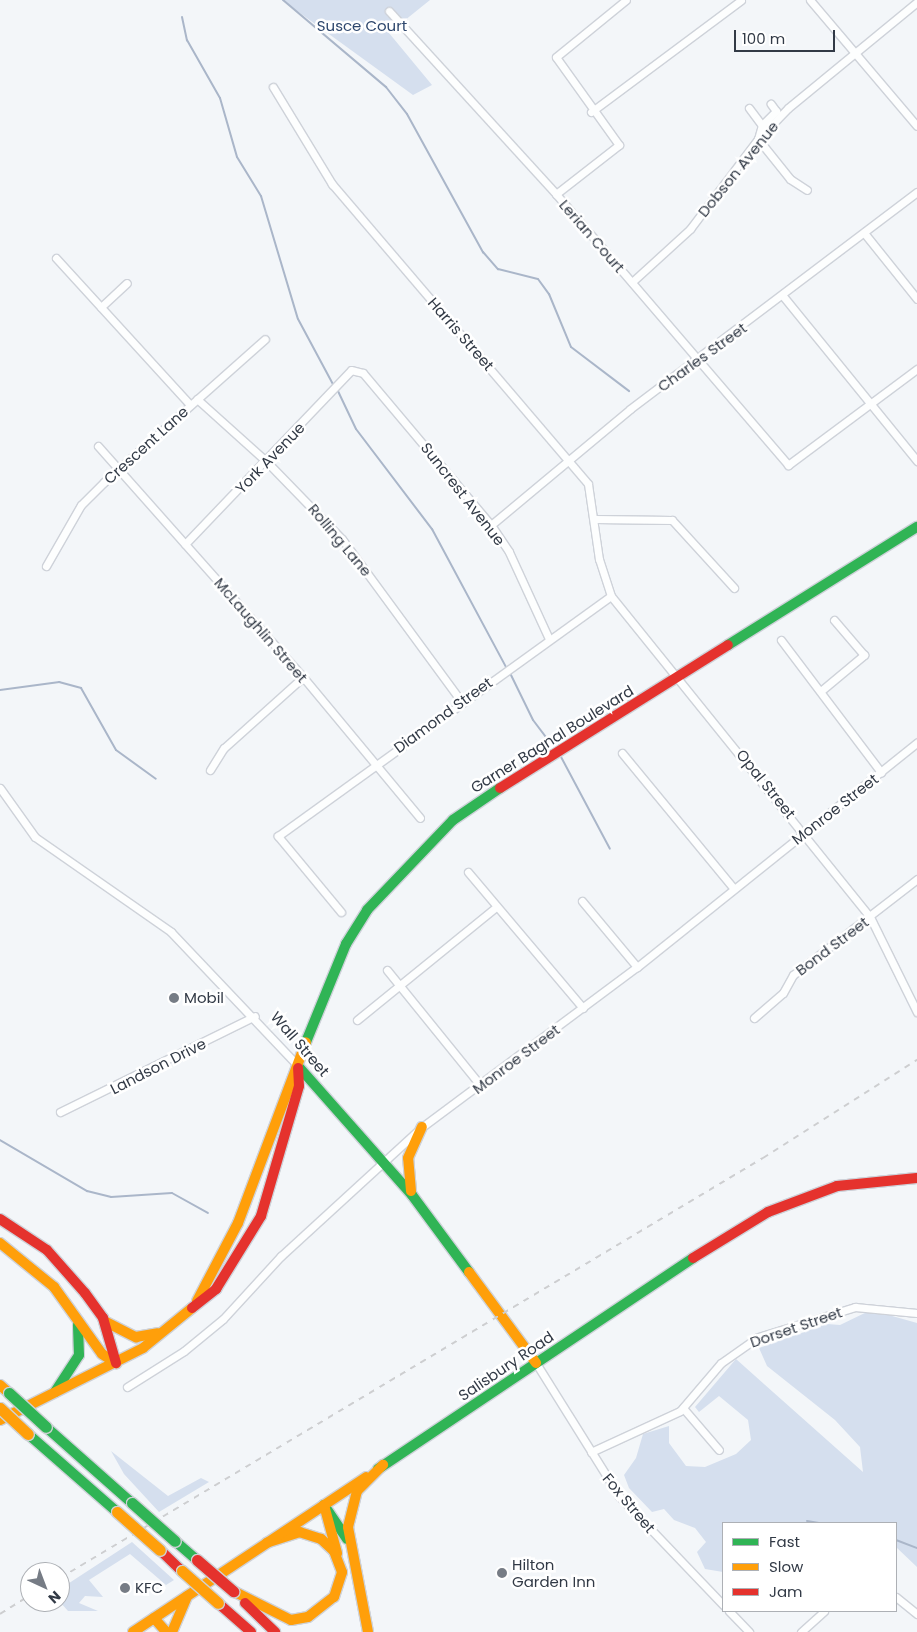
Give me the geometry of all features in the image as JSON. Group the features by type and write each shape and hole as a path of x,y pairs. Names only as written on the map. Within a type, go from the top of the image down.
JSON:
{"main road":[{"name":"Garner Bagnal Boulevard","path":"197,1301 238,1223 275,1116 298,1066 346,944 367,910 409,861 453,820 505,784 680,678 917,527"},
{"name":"Garner Bagnal Boulevard","path":"0,1420 116,1363 168,1330 197,1301 216,1289 230,1270 260,1216 299,1086 298,1066"},
{"name":"Wall Street","path":"298,1066 384,1160 536,1363"},
{"path":"412,1195 408,1158 422,1127"},
{"name":"Salisbury Road","path":"133,1632 536,1363 768,1212 837,1186 917,1178"},
{"path":"0,1219 47,1250 112,1328 136,1338 168,1330"},
{"path":"0,1242 33,1266 71,1311 102,1354 116,1363"},
{"path":"52,1395 79,1355 81,1338 71,1311"},
{"path":"103,1318 116,1363"},
{"path":"0,1385 233,1591 275,1632"},
{"path":"0,1408 251,1632"},
{"path":"368,1632 350,1546 350,1508 358,1491 383,1465"},
{"path":"324,1505 350,1546"},
{"path":"233,1591 275,1615 291,1620 308,1617 322,1609 340,1585 339,1559 324,1505"},
{"path":"267,1543 283,1535 311,1534 339,1559"},
{"path":"172,1632 187,1596"},
{"path":"154,1618 158,1632"},
{"path":"154,1618 166,1632"}],"street":[{"path":"556,194 619,145 592,112 556,57 626,0"},
{"path":"592,112 741,0"},
{"path":"810,0 917,126"},
{"name":"Dobson Avenue","path":"632,282 690,229 758,139 855,52 917,2"},
{"name":"Lerian Court","path":"389,11 556,194 788,465 872,406"},
{"name":"Harris Street","path":"273,87 332,184 570,460 588,484 595,519 598,559 611,596"},
{"path":"771,104 776,111 762,125 758,139 790,179 807,190"},
{"path":"749,108 762,125"},
{"name":"Charles Street","path":"491,525 570,460 917,192"},
{"path":"865,234 917,298"},
{"path":"56,258 190,405"},
{"path":"101,307 127,283"},
{"path":"783,296 917,460"},
{"name":"Crescent Lane","path":"46,566 82,506 118,469 265,339"},
{"path":"872,406 917,369"},
{"name":"York Avenue","path":"185,544 268,462 351,370"},
{"name":"Suncrest Avenue","path":"351,370 370,378 491,525 509,552 549,640"},
{"name":"Rolling Lane","path":"196,399 268,462 356,556 461,701"},
{"name":"McLaughlin Street","path":"98,446 303,677 420,818"},
{"path":"595,519 672,520 734,588"},
{"name":"Diamond Street","path":"341,912 278,836 461,701 611,596"},
{"name":"Opal Street","path":"611,596 805,832 870,917 917,1012"},
{"path":"822,690 864,655 834,620"},
{"path":"781,640 822,690 823,701 881,772"},
{"path":"210,770 224,748 303,677"},
{"name":"Monroe Street","path":"127,1386 184,1351 223,1319 281,1256 422,1127 481,1086 637,967 917,743"},
{"path":"622,753 734,889"},
{"name":"Wall Street","path":"0,788 35,837 171,932 255,1016 298,1066"},
{"path":"468,872 583,1008"},
{"name":"Bond Street","path":"754,1018 783,993 793,975 917,879"},
{"path":"582,901 637,967"},
{"path":"357,1020 496,907"},
{"path":"387,970 481,1086"},
{"name":"Landson Drive","path":"60,1112 255,1016"},
{"name":"Dorset Street","path":"591,1452 683,1408 721,1363 758,1337 855,1307 917,1313"},
{"name":"Fox Street","path":"536,1363 591,1452 625,1502 722,1604"},
{"path":"683,1408 719,1450"},
{"path":"897,1598 917,1614"},
{"path":"730,1612 749,1632"},
{"path":"801,1632 823,1612"}],"green space":[{"name":"Susce Court","path":"282,0 430,0 389,33 432,85 413,95"},
{"path":"871,1310 917,1323 917,1567 897,1548 897,1522 722,1522 722,1572 705,1569 697,1552 706,1542 695,1528 674,1520 664,1509 652,1512 629,1488 624,1475 636,1458 643,1434 669,1426 669,1443 686,1466 705,1467 736,1454 751,1440 748,1420 719,1396 699,1412 695,1407 736,1359 863,1472 860,1447 835,1420 767,1366 759,1348 827,1324 840,1325"},
{"path":"111,1451 168,1496 201,1478 209,1482 159,1512 124,1474"},
{"path":"132,1542 174,1580 166,1585 130,1554 89,1580 103,1597 85,1596 79,1603 98,1611 70,1611 70,1582"}],"waterway":[{"path":"283,0 386,87 407,114 483,252 498,269 538,279 549,294 571,347 629,391"},
{"path":"182,17 187,40 220,98 237,157 261,196 298,319 334,386"},
{"path":"337,389 356,429 432,529 507,669"},
{"path":"510,673 533,720 554,748"},
{"path":"0,690 59,682 81,688 116,750 156,779"},
{"path":"560,755 610,849"},
{"path":"0,1140 87,1191 111,1197 172,1193 208,1213"},
{"path":"807,1521 813,1522"},
{"path":"897,1540 917,1548"}],"railway":[{"path":"70,1572 763,1158 917,1060"},
{"path":"0,1614 20,1601"}],"traffic: fast":[{"path":"728,645 917,527"},
{"path":"306,1042 346,944 367,910 453,820 500,788"},
{"path":"298,1066 412,1195 469,1272"},
{"path":"378,1469 693,1258"},
{"path":"55,1392 79,1355 78,1325"},
{"path":"9,1393 46,1427"},
{"path":"46,1427 132,1503"},
{"path":"28,1434 117,1512"},
{"path":"132,1503 175,1541"},
{"path":"324,1505 347,1539"},
{"path":"175,1541 197,1560"}],"traffic: slow":[{"path":"197,1301 238,1223 306,1042"},
{"path":"411,1191 408,1158 422,1127"},
{"path":"0,1243 54,1287 102,1354 116,1363"},
{"path":"469,1272 536,1363"},
{"path":"0,1420 143,1348 192,1308"},
{"path":"106,1322 136,1337 158,1333"},
{"path":"0,1385 9,1393"},
{"path":"0,1408 28,1434"},
{"path":"368,1632 348,1527 357,1491 383,1465"},
{"path":"133,1632 366,1477"},
{"path":"324,1505 337,1553"},
{"path":"117,1512 160,1550"},
{"path":"233,1591 291,1620 308,1617 334,1597 342,1572 334,1551 321,1539 300,1532 267,1543"},
{"path":"182,1571 218,1603"},
{"path":"172,1632 187,1596"},
{"path":"154,1618 166,1632"}],"traffic: jam":[{"path":"500,788 728,645"},
{"path":"192,1308 216,1289 261,1216 299,1086 298,1068"},
{"path":"693,1258 768,1212 837,1186 917,1178"},
{"path":"0,1219 47,1250 85,1293 103,1318 116,1363"},
{"path":"160,1550 182,1571"},
{"path":"197,1560 233,1591"},
{"path":"218,1603 251,1632"},
{"path":"245,1603 275,1632"}],"place":[{"name":"Mobil","path":"174,998"},
{"name":"Hilton Garden Inn","path":"502,1573"},
{"name":"KFC","path":"125,1588"}]}
